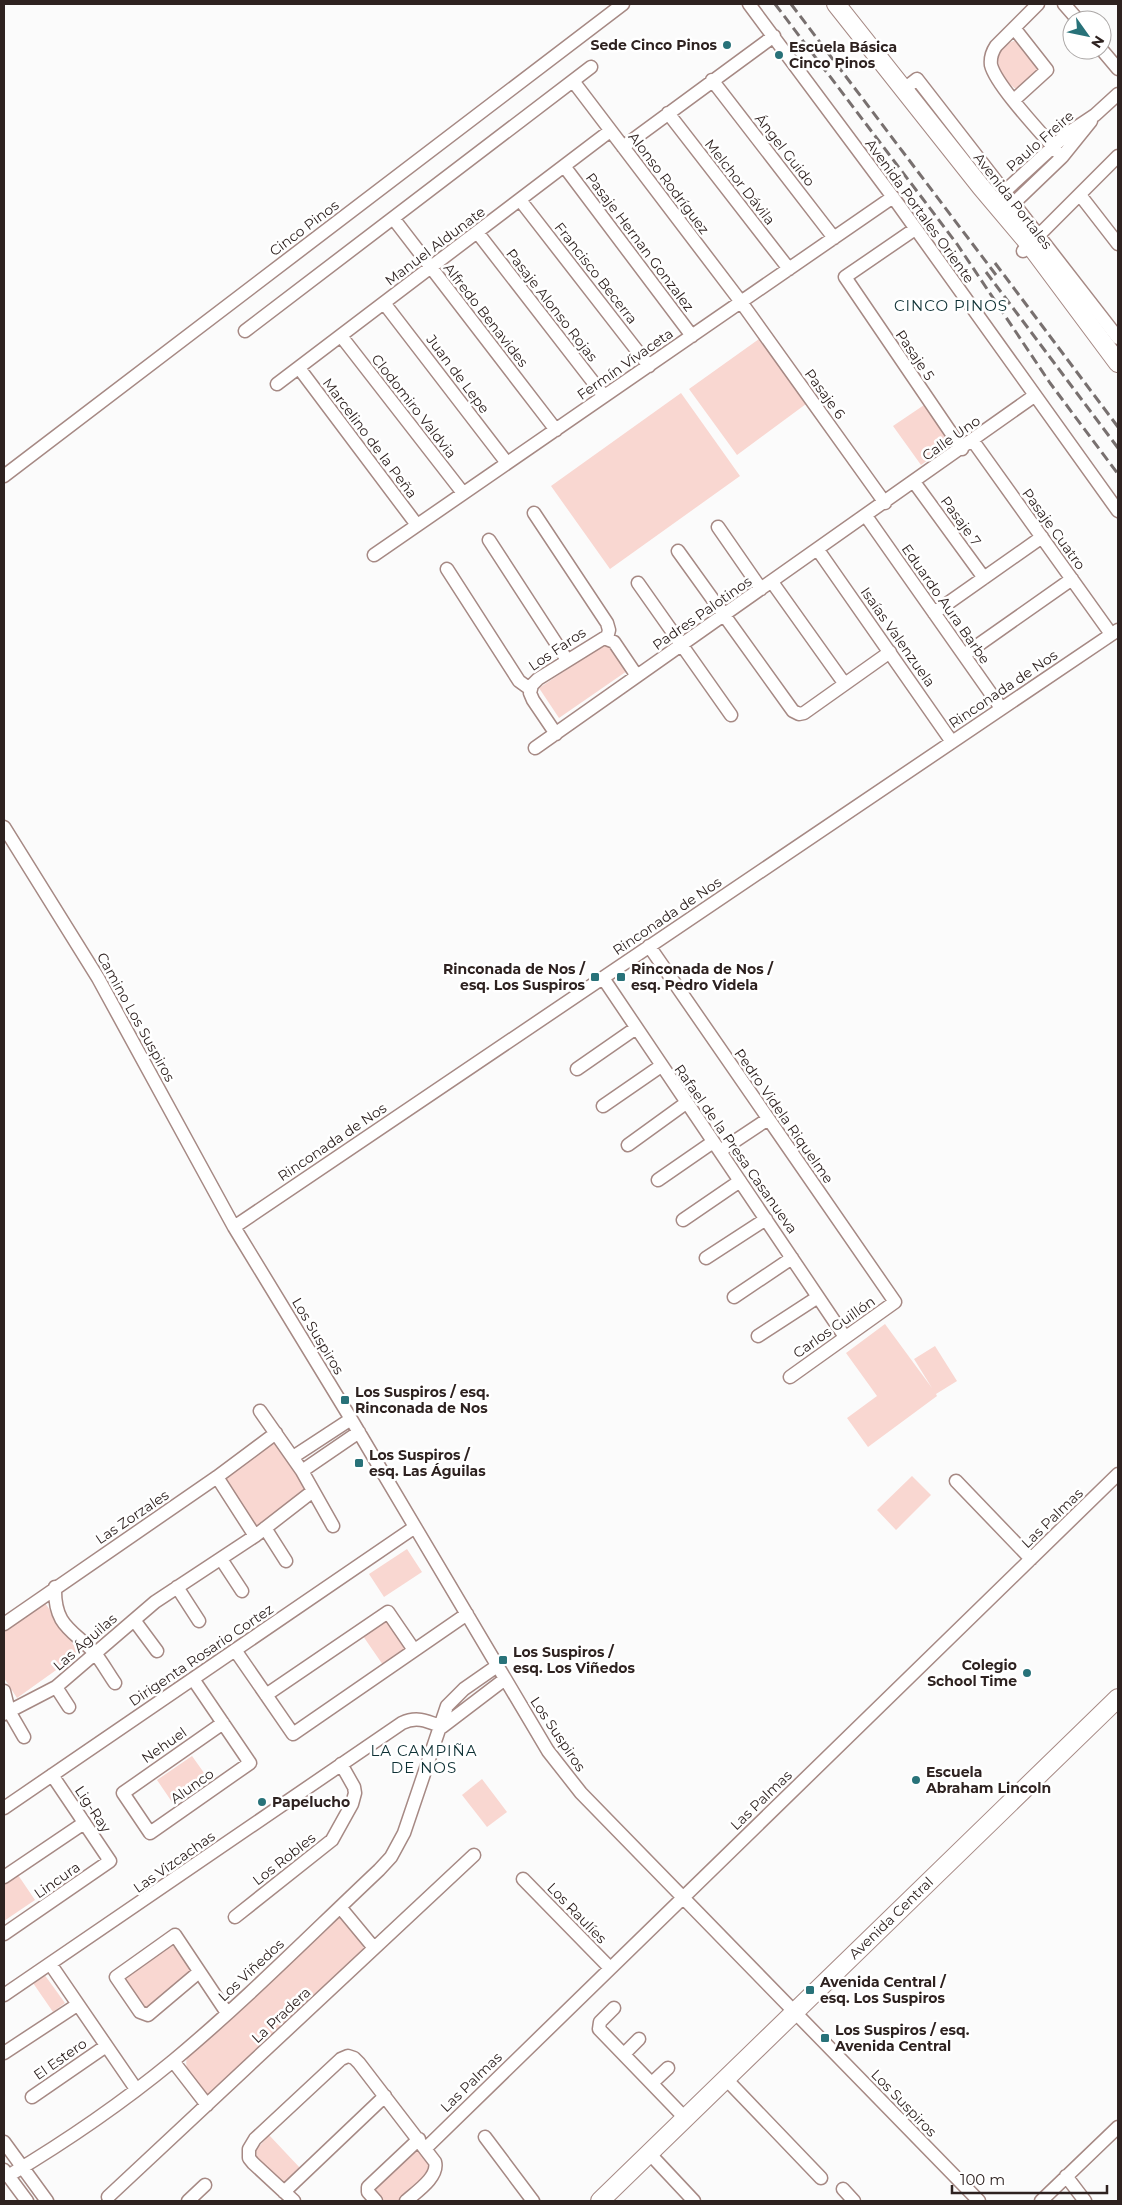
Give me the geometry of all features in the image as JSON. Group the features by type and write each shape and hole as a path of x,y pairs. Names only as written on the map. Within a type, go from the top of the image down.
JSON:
{"street":[{"name":"Cinco Pinos","path":"4,476 623,4"},
{"name":"Avenida Portales Oriente","path":"749,4 893,197 1118,511"},
{"name":"Avenida Portales","path":"836,4 980,187 1118,338"},
{"path":"1038,4 991,54 993,69 1014,100 1062,157"},
{"path":"1014,28 1047,70 1014,100"},
{"path":"623,147 774,36"},
{"path":"245,331 591,67"},
{"name":"Avenida Portales","path":"903,90 917,79 1005,191 1014,203 1031,244 1118,364"},
{"name":"Ángel Guido","path":"712,80 834,238"},
{"name":"Alonso Rodríguez","path":"573,82 741,302"},
{"name":"Paulo Freire","path":"1014,203 1062,157 1095,115 1118,94"},
{"name":"Melchor Dávila","path":"668,113 789,269"},
{"name":"Paulo Freire","path":"1005,191 1076,126 1095,115"},
{"name":"Manuel Aldunate","path":"277,384 610,131"},
{"path":"1031,244 1080,194 1116,161"},
{"name":"Pasaje Hernan Gonzalez","path":"564,166 692,336"},
{"path":"1080,194 1118,244"},
{"name":"Fermín Vivaceta","path":"374,555 893,197"},
{"name":"Francisco Becerra","path":"520,200 649,366"},
{"name":"Alfredo Benavides","path":"393,218 556,430"},
{"name":"Pasaje 5","path":"915,229 845,277 962,449"},
{"name":"Pasaje Alonso Rojas","path":"477,232 604,396"},
{"name":"Pasaje 6","path":"741,302 885,503"},
{"name":"Juan de Lepe","path":"384,303 507,463"},
{"name":"Clodomiro Valdvia","path":"341,336 463,494"},
{"name":"Marcelino de la Peña","path":"298,368 417,525"},
{"name":"Calle Uno","path":"885,503 1034,396"},
{"name":"Pasaje Cuatro","path":"973,441 1072,579 1115,632"},
{"name":"Pasaje 7","path":"914,482 984,578"},
{"name":"Padres Palotinos","path":"536,748 885,503"},
{"path":"534,513 607,624 609,630 608,638"},
{"name":"Eduardo Aura Barbe","path":"866,516 1001,708"},
{"path":"718,527 844,683"},
{"path":"934,613 1042,537"},
{"path":"489,540 568,660"},
{"name":"Isaías Valenzuela","path":"818,550 952,742"},
{"path":"678,551 793,711 799,714 804,713 890,652"},
{"path":"447,569 520,681 530,689"},
{"path":"964,655 1072,579"},
{"path":"638,584 731,715"},
{"name":"Rinconada de Nos","path":"234,1227 1115,632"},
{"name":"Los Faros","path":"556,734 533,700 530,689 534,681 597,640 608,638 617,645 637,676"},
{"name":"Camino Los Suspiros","path":"4,827 98,978 234,1227"},
{"name":"Pedro Videla Riquelme","path":"649,946 895,1302"},
{"name":"Rafael de la Presa Casanueva","path":"603,978 846,1337"},
{"path":"577,1069 636,1028"},
{"path":"603,1106 661,1066"},
{"path":"628,1145 686,1103"},
{"path":"658,1180 716,1146 768,1119"},
{"path":"683,1220 740,1181"},
{"path":"706,1258 766,1219"},
{"name":"Los Suspiros","path":"234,1227 359,1432 548,1751 569,1780 979,2201"},
{"path":"734,1298 792,1258"},
{"path":"758,1336 818,1297"},
{"name":"Carlos Guillón","path":"790,1377 895,1302"},
{"path":"260,1411 302,1470 333,1526"},
{"path":"293,1457 351,1419"},
{"path":"302,1470 359,1432"},
{"name":"Las Zorzales","path":"4,1624 276,1433"},
{"name":"Las Palmas","path":"376,2201 368,2192 368,2187 422,2143 610,1968 1118,1474"},
{"path":"217,1476 254,1536"},
{"path":"956,1480 1031,1559"},
{"name":"Las Águilas","path":"6,1713 56,1687 177,1586 254,1536 313,1491"},
{"name":"Dirigenta Rosario Cortez","path":"4,1808 415,1527"},
{"path":"265,1528 286,1561"},
{"path":"221,1559 242,1591"},
{"path":"177,1586 199,1622"},
{"path":"55,1587 57,1606 64,1624 75,1637 95,1653 115,1683"},
{"path":"266,1695 388,1612 414,1650"},
{"path":"235,1650 293,1734 467,1614"},
{"name":"Las Águilas","path":"134,1620 157,1652"},
{"name":"Los Viñedos","path":"6,2173 22,2168 173,2061 227,2013 379,1870 391,1857 400,1842 452,1699 497,1666"},
{"path":"193,1679 223,1723"},
{"path":"442,1726 505,1679"},
{"name":"Las Águilas","path":"56,1687 69,1707"},
{"path":"4,1691 6,1713 24,1737"},
{"name":"Avenida Central","path":"600,2201 1118,1698"},
{"name":"Las Vizcachas","path":"4,1996 341,1764 412,1718 423,1719 442,1726"},
{"name":"Alunco","path":"150,1833 250,1763 223,1723"},
{"name":"Nehuel","path":"150,1833 123,1793 223,1723"},
{"name":"Los Robles","path":"235,1917 332,1840 352,1804 355,1793 354,1786 341,1764"},
{"name":"Lig-Ray","path":"52,1775 110,1860"},
{"path":"4,1877 84,1823"},
{"name":"La Pradera","path":"108,2197 474,1854"},
{"name":"Lincura","path":"4,1934 110,1860"},
{"name":"Los Raulíes","path":"523,1879 610,1968"},
{"path":"340,1907 374,1948"},
{"path":"199,1972 148,2015 140,2012 116,1977 175,1935 227,2013"},
{"path":"51,1964 77,2005 136,2089"},
{"path":"4,2053 77,2005"},
{"path":"614,2008 600,2022 598,2027 685,2118"},
{"path":"624,2054 639,2039"},
{"name":"El Estero","path":"32,2098 106,2046"},
{"path":"294,2201 249,2158 248,2149 256,2139 345,2056 354,2058 436,2162 434,2175 406,2201"},
{"path":"173,2061 207,2105"},
{"path":"652,2083 668,2068"},
{"path":"726,2079 821,2178"},
{"path":"284,2192 385,2096"},
{"path":"1041,2201 1118,2127"},
{"path":"485,2137 533,2201"},
{"path":"4,2142 47,2201"},
{"path":"649,2153 694,2201"},
{"path":"6,2173 27,2201"},
{"path":"1066,2176 1085,2201"},
{"path":"843,2189 854,2201"}],"shaded area":[{"path":"1017,40 1041,68 1018,90 1005,79 998,64 1002,49"},
{"path":"759,339 806,404 737,455 689,389"},
{"path":"681,393 740,476 610,569 551,486"},
{"path":"927,403 954,441 921,465 893,426"},
{"path":"608,642 627,671 559,718 539,688"},
{"path":"885,1324 932,1388 914,1359 935,1346 957,1381 936,1394 937,1396 868,1447 847,1418 877,1396 846,1353"},
{"path":"276,1443 305,1486 304,1490 255,1528 224,1479"},
{"path":"912,1476 931,1495 896,1530 877,1510"},
{"path":"407,1549 422,1572 384,1597 369,1574"},
{"path":"45,1603 80,1653 17,1698 4,1678 4,1632"},
{"path":"386,1620 406,1650 383,1665 363,1636"},
{"path":"192,1756 207,1777 172,1802 157,1780"},
{"path":"482,1779 507,1812 487,1827 462,1795"},
{"path":"16,1872 35,1900 4,1921 4,1880"},
{"path":"339,1918 343,1920 362,1943 365,1952 210,2094 204,2093 187,2070 186,2065 189,2054 334,1919"},
{"path":"171,1943 194,1974 147,2009 124,1978"},
{"path":"44,1974 65,2003 53,2012 33,1983"},
{"path":"269,2135 301,2169 285,2185 257,2158 256,2150"},
{"path":"417,2146 430,2161 429,2172 399,2201 382,2201 371,2190"}],"railway":[{"path":"775,4 957,244 1050,383 1118,474"},
{"path":"791,4 996,275"},
{"path":"995,263 1118,427"},
{"path":"986,272 1118,448"}],"place":[{"name":"Sede Cinco Pinos","path":"727,45"},
{"name":"Escuela Básica Cinco Pinos","path":"779,55"},
{"name":"Rinconada de Nos / esq. Los Suspiros","path":"595,977"},
{"name":"Rinconada de Nos / esq. Pedro Videla","path":"621,977"},
{"name":"Los Suspiros / esq. Rinconada de Nos","path":"345,1400"},
{"name":"Los Suspiros / esq. Las Águilas","path":"359,1463"},
{"name":"Los Suspiros / esq. Los Viñedos","path":"503,1660"},
{"name":"Colegio School Time","path":"1027,1673"},
{"name":"Escuela Abraham Lincoln","path":"916,1780"},
{"name":"Papelucho","path":"262,1802"},
{"name":"Avenida Central / esq. Los Suspiros","path":"810,1990"},
{"name":"Los Suspiros / esq. Avenida Central","path":"825,2038"}],"district":[{"name":"CINCO PINOS","path":"951,306"},
{"name":"LA CAMPIÑA DE NOS","path":"424,1760"}]}
